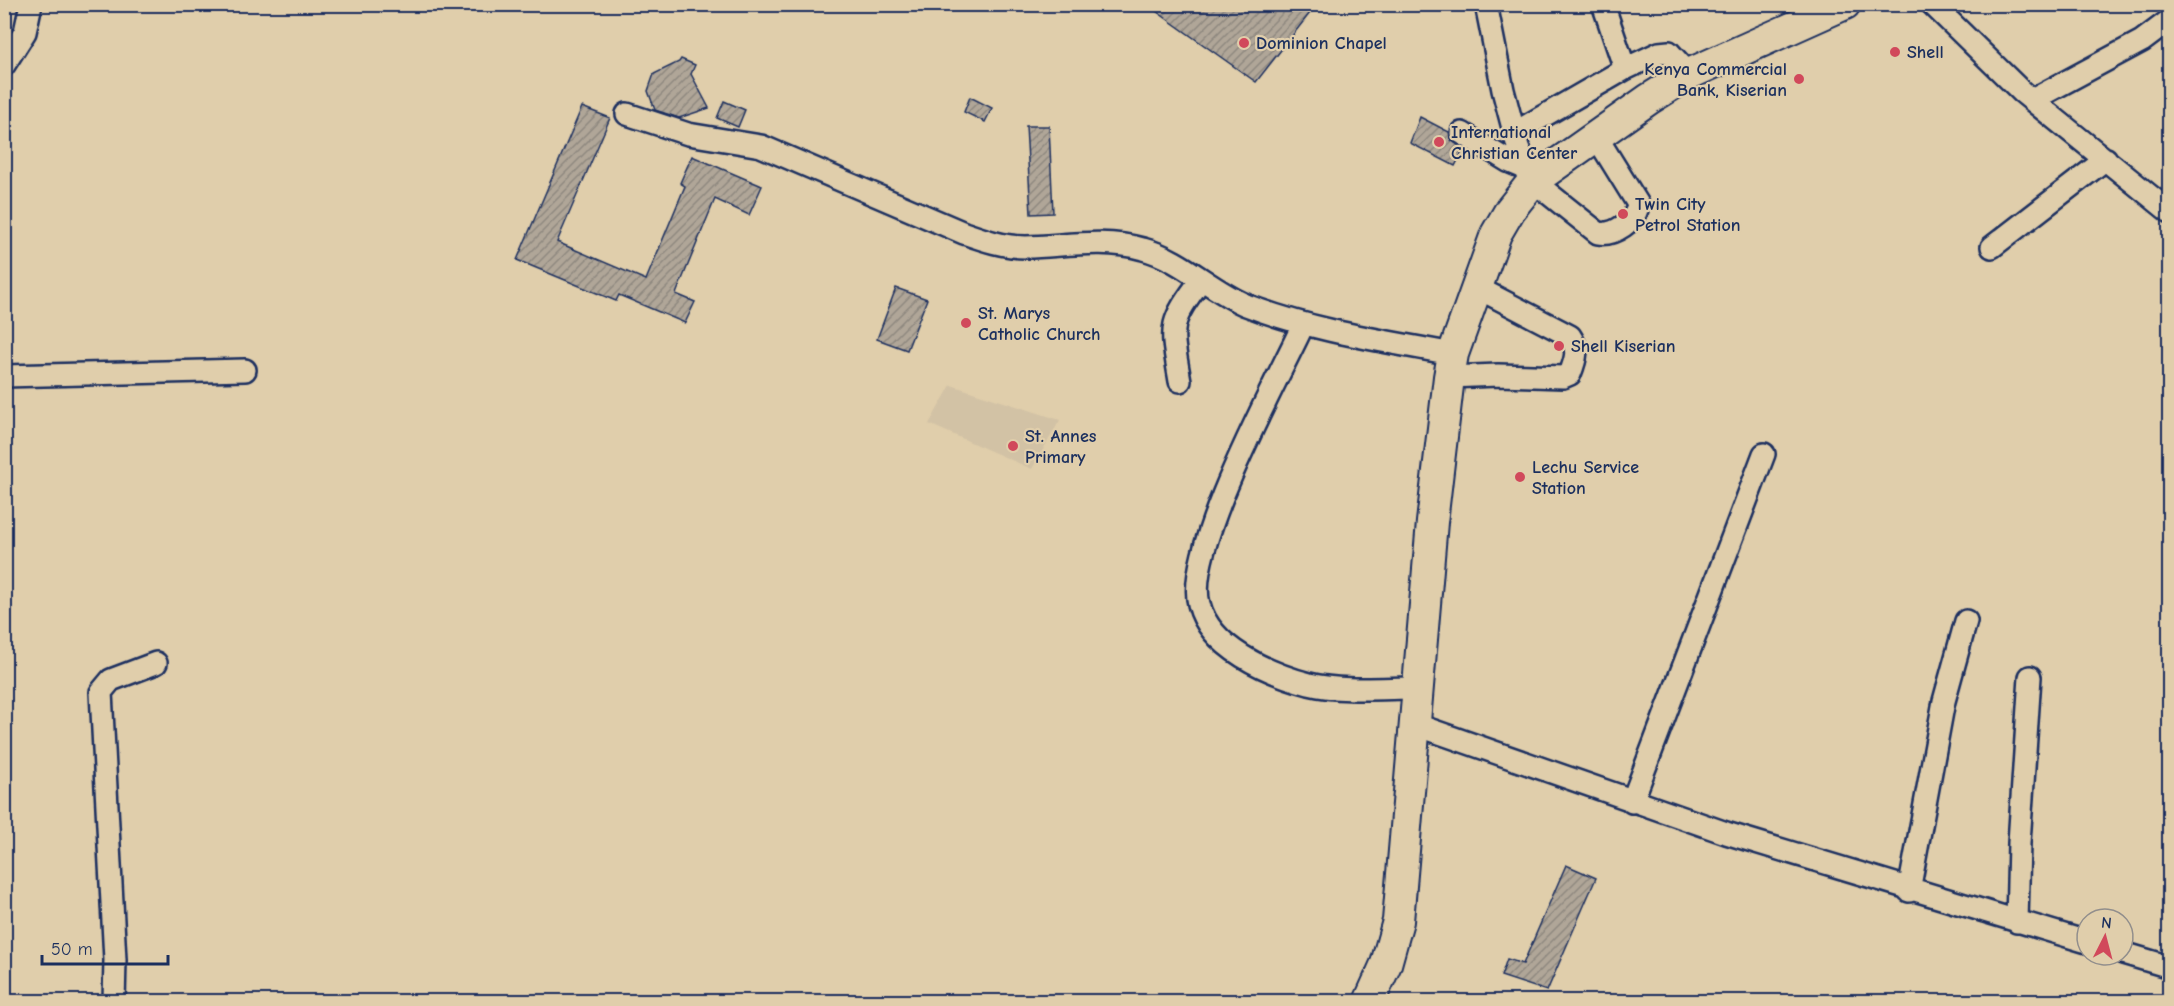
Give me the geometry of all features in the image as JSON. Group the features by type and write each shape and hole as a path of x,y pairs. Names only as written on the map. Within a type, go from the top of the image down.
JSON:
{"highway":[{"path":"1369,1002 1386,964 1398,921 1432,522 1451,366 1476,287 1496,234 1530,175 1596,136 1689,74 1845,4"}],"street":[{"path":"4,64 25,32 31,4"},
{"path":"1486,4 1503,90 1516,132 1518,147 1530,175"},
{"path":"1603,4 1625,69"},
{"path":"1932,4 2032,100 2169,212"},
{"path":"2032,100 2142,41 2169,20"},
{"path":"1516,132 1625,69 1659,53 1669,52 1689,74"},
{"path":"627,114 688,134 761,146 964,233 998,244 1024,247 1095,242 1143,249 1174,260 1201,280 1244,304 1303,325 1451,366 1498,375 1563,378 1570,374 1574,364 1575,344 1570,336 1476,287"},
{"path":"1462,133 1530,175 1598,233 1614,232 1634,216 1637,201 1596,136"},
{"path":"1992,246 2106,159"},
{"path":"1180,381 1173,329 1181,306 1201,280"},
{"path":"1303,325 1223,494 1202,552 1198,572 1198,603 1204,618 1227,646 1270,669 1310,684 1418,688"},
{"path":"4,376 245,370"},
{"path":"1632,802 1764,454"},
{"path":"1909,891 1942,712 1966,621"},
{"path":"114,1002 115,960 101,692 111,680 156,663"},
{"path":"2017,922 2019,843 2030,677"},
{"path":"1414,724 1632,802 1909,891 2075,939"},
{"path":"2135,957 2169,967"}],"shaded area":[{"name":"St. Annes Primary","path":"951,385 1060,420 1032,469 929,424"}],"building":[{"name":"Dominion Chapel","path":"1146,4 1317,4 1256,82"},
{"path":"681,59 695,65 691,74 709,108 679,118 655,110 648,91 654,74"},
{"path":"970,97 992,108 985,122 964,112"},
{"path":"724,101 745,110 738,127 717,118"},
{"path":"582,107 610,118 557,242 646,280 685,186 680,183 692,156 762,186 749,215 715,199 676,294 695,302 685,323 619,295 616,301 517,260"},
{"name":"International Christian Center","path":"1420,117 1449,132 1451,140 1464,149 1455,166 1410,143"},
{"path":"1026,126 1049,126 1053,213 1031,214"},
{"path":"896,288 927,299 907,350 877,339"},
{"path":"1566,865 1596,878 1547,991 1501,976 1507,959 1523,964"}],"place":[{"name":"Dominion Chapel","path":"1244,43"},
{"name":"Shell","path":"1895,52"},
{"name":"Kenya Commercial Bank, Kiserian","path":"1799,79"},
{"name":"International Christian Center","path":"1439,142"},
{"name":"Twin City Petrol Station","path":"1623,214"},
{"name":"St. Marys Catholic Church","path":"966,323"},
{"name":"Shell Kiserian","path":"1559,346"},
{"name":"St. Annes Primary","path":"1013,446"},
{"name":"Lechu Service Station","path":"1520,477"}]}
